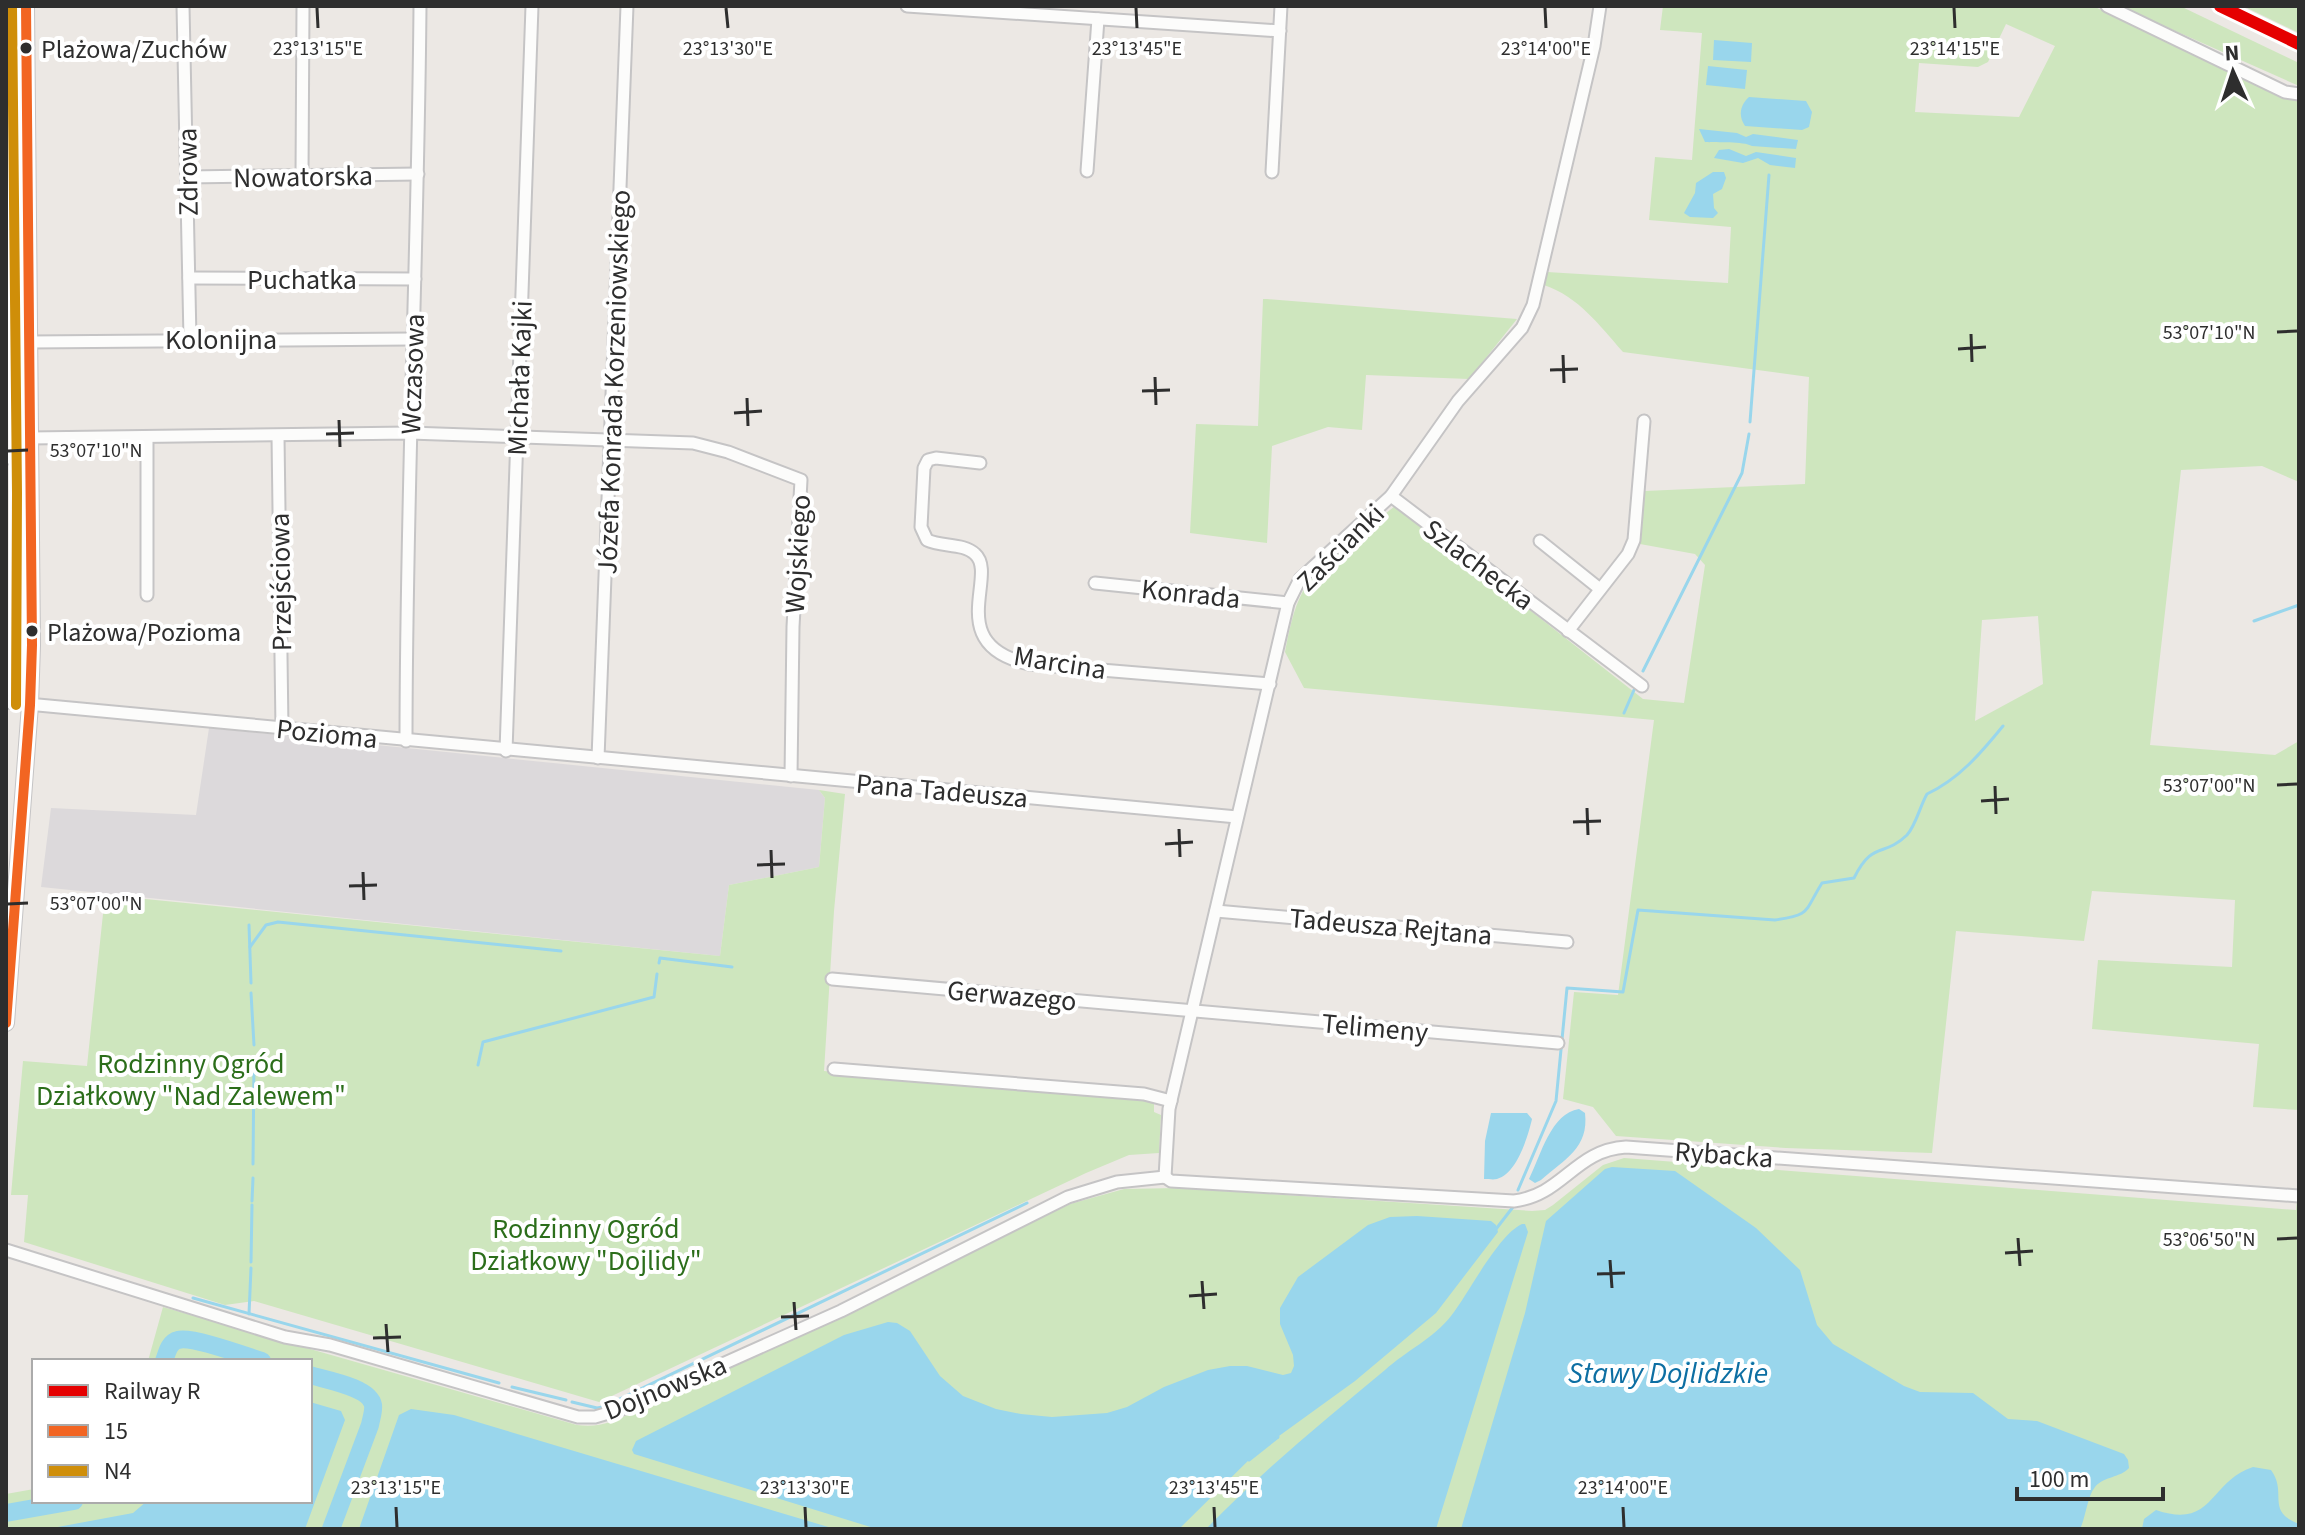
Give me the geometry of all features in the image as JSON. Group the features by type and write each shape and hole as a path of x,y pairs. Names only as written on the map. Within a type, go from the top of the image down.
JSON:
{"street":[{"path":"6,1023 30,705 26,6"},
{"name":"Zdrowa","path":"183,6 190,339"},
{"path":"302,175 303,6"},
{"name":"Wczasowa","path":"406,741 420,6"},
{"name":"Michała Kajki","path":"506,751 532,6"},
{"name":"Józefa Konrada Korzeniowskiego","path":"598,758 627,6"},
{"path":"907,6 1280,31"},
{"path":"1272,172 1281,6"},
{"name":"Zaścianki","path":"1165,1177 1171,1101 1288,603 1300,579 1391,496 1458,401 1522,328 1533,305 1594,46 1600,6"},
{"path":"2107,6 2285,92 2299,94"},
{"path":"1087,171 1098,19"},
{"name":"Nowatorska","path":"187,177 418,174"},
{"name":"Puchatka","path":"189,278 415,279"},
{"path":"6,306 29,306"},
{"name":"Kolonijna","path":"29,342 412,339"},
{"path":"1568,631 1628,554 1634,540 1644,421"},
{"path":"30,438 410,433 611,441"},
{"name":"Przejściowa","path":"278,436 282,729"},
{"path":"147,437 147,595"},
{"name":"Wojskiego","path":"611,441 693,443 801,480 793,627 791,776"},
{"path":"6,458 30,457"},
{"name":"Marcina","path":"980,463 936,458 928,460 924,468 921,527 927,540 974,552 978,557 981,564 980,628 987,643 1001,654 1029,664 1270,684"},
{"name":"Szlachecka","path":"1391,496 1642,686"},
{"name":"Szlachecka","path":"1540,541 1600,589"},
{"name":"Konrada","path":"1095,583 1288,603"},
{"name":"Pozioma","path":"6,702 648,762"},
{"name":"Pana Tadeusza","path":"648,762 1237,817"},
{"name":"Tadeusza Rejtana","path":"1216,911 1567,942"},
{"name":"Gerwazego","path":"832,979 1191,1011"},
{"name":"Telimeny","path":"1191,1011 1558,1043"},
{"path":"834,1069 1144,1094 1171,1101"},
{"name":"Rybacka","path":"1165,1177 1171,1181 1514,1201 1541,1195 1595,1153 1626,1147 2299,1196"},
{"name":"Dojnowska","path":"6,1250 285,1337 376,1358 578,1417 595,1417 622,1409 841,1311 1068,1197 1117,1182 1165,1177"}],"shaded area":[{"path":"209,728 819,790 825,798 819,867 729,885 720,956 41,887 51,808 196,815"}],"green space":[{"path":"1663,6 2093,6 2282,97 2299,100 2299,482 2262,466 2181,470 2150,745 2275,755 2299,741 2299,1110 2253,1107 2259,1044 2092,1029 2098,960 2232,967 2235,900 2092,891 2084,941 1956,931 1932,1153 1786,1148 1616,1136 1593,1107 1563,1099 1574,992 1618,995 1654,720 1304,688 1285,652 1294,613 1303,591 1332,558 1396,505 1643,699 1684,703 1705,565 1695,554 1640,544 1645,491 1805,484 1809,377 1623,352 1578,304 1544,285 1547,272 1728,283 1731,227 1649,220 1655,157 1692,160 1702,33 1660,30","holes":["2006,24 2055,46 2019,117 1915,112 1919,63 1978,67 1988,62","2038,616 2043,684 1975,721 1982,620"]},
{"path":"2119,6 2180,6 2299,63 2299,86"},
{"path":"2243,6 2299,6 2299,33"},
{"path":"1263,299 1517,319 1469,379 1366,375 1362,430 1328,427 1272,446 1267,543 1190,533 1196,424 1258,426"},
{"path":"819,790 845,794 824,1071 1154,1102 1154,1112 1161,1115 1159,1153 1129,1155 1086,1173 599,1402 254,1301 225,1305 24,1242 28,1195 11,1195 23,1061 87,1066 105,895 720,956 729,885 819,867 825,798"},
{"path":"1624,1158 2296,1210 2299,1177 2299,1529 6,1529 6,1494 32,1489 32,1503 312,1503 312,1359 149,1359 163,1307 577,1425 592,1426 626,1416 1070,1204 1124,1189 1177,1188 1532,1211 1545,1210 1553,1205 1603,1165"}],"water":[{"path":"1714,40 1752,43 1751,62 1713,60"},
{"path":"1708,66 1747,70 1745,89 1706,85"},
{"path":"1749,97 1806,101 1812,112 1809,127 1802,130 1745,126 1741,111"},
{"path":"1699,129 1737,133 1746,137 1753,134 1798,140 1796,149 1705,142"},
{"path":"1729,149 1746,156 1756,152 1796,158 1795,168 1770,165 1758,158 1743,163 1714,158 1719,150"},
{"path":"1713,172 1724,172 1726,178 1722,189 1713,194 1714,208 1718,213 1713,218 1690,217 1684,213 1695,193 1696,183"},
{"path":"1579,1109 1585,1113 1585,1125 1579,1144 1567,1159 1535,1183 1529,1179 1548,1136 1561,1118"},
{"path":"1491,1113 1527,1113 1532,1119 1524,1144 1510,1170 1497,1179 1484,1179 1485,1141"},
{"name":"Stawy Dojlidzkie","path":"1605,1169 1675,1171 1756,1228 1800,1270 1817,1325 1833,1344 1904,1386 1920,1392 1973,1393 2008,1419 2037,1421 2124,1454 2129,1468 2095,1487 2080,1529 1461,1529 1525,1313 1546,1221"},
{"path":"1390,1217 1491,1221 1498,1232 1436,1313 1355,1381 1257,1452 1179,1529 877,1529 634,1454 632,1450 636,1441 844,1335 888,1322 897,1323 910,1331 940,1376 963,1396 996,1409 1021,1414 1052,1417 1107,1413 1208,1370 1230,1366 1247,1366 1283,1375 1291,1373 1293,1355 1280,1324 1280,1308 1298,1277 1368,1225"},
{"name":"Stawy Dojlidzkie","path":"1522,1224 1528,1232 1436,1529 1206,1529 1293,1447 1444,1324 1503,1240"},
{"path":"312,1403 341,1411 345,1420 305,1529 47,1529 133,1513 145,1503 312,1503"},
{"path":"411,1409 454,1415 835,1529 359,1529 399,1415"},
{"path":"2253,1467 2271,1470 2278,1486 2280,1507 2289,1519 2299,1524 2299,1529 2142,1529 2144,1519 2156,1510 2189,1514 2201,1509 2227,1482"}],"waterway":[{"path":"1750,422 1769,175"},
{"path":"1643,671 1742,473 1749,434"},
{"path":"2254,621 2299,605"},
{"path":"1624,713 1634,690"},
{"path":"1518,1190 1556,1101 1567,988 1623,992 1638,910 1775,920 1801,914 1822,883 1854,878 1867,858 1907,835 1927,794 1959,773 2003,726"},
{"path":"250,947 266,925 278,922 561,951"},
{"path":"249,925 251,983"},
{"path":"659,963 660,958 732,967"},
{"path":"478,1065 483,1042 654,997 657,974"},
{"path":"251,993 254,1045"},
{"path":"253,1164 254,1062"},
{"path":"252,1201 253,1178"},
{"path":"572,1402 603,1407 1027,1203"},
{"path":"251,1262 252,1205"},
{"path":"1496,1229 1513,1207"},
{"path":"249,1314 251,1268"},
{"path":"193,1298 499,1383"},
{"path":"165,1359 172,1343 178,1340 207,1344 256,1359"},
{"path":"242,1355 243,1351"},
{"path":"312,1376 356,1389 364,1393 373,1405 370,1425 331,1529"},
{"path":"512,1387 566,1400"},
{"path":"1249,1460 1278,1437"},
{"path":"6,1513 63,1503"}],"rail line":[{"name":"R","path":"2220,6 2299,44"}],"transit line":[{"name":"N4","path":"12,6 16,705"},
{"name":"15","path":"6,1023 32,645 26,6"}],"place":[{"name":"Plażowa/Zuchów","path":"26,48"},
{"name":"Plażowa/Pozioma","path":"32,631"}],"park label":[{"name":"Rodzinny Ogród Działkowy \"Nad Zalewem\"","path":"191,1079"},
{"name":"Rodzinny Ogród Działkowy \"Dojlidy\"","path":"586,1244"}]}
